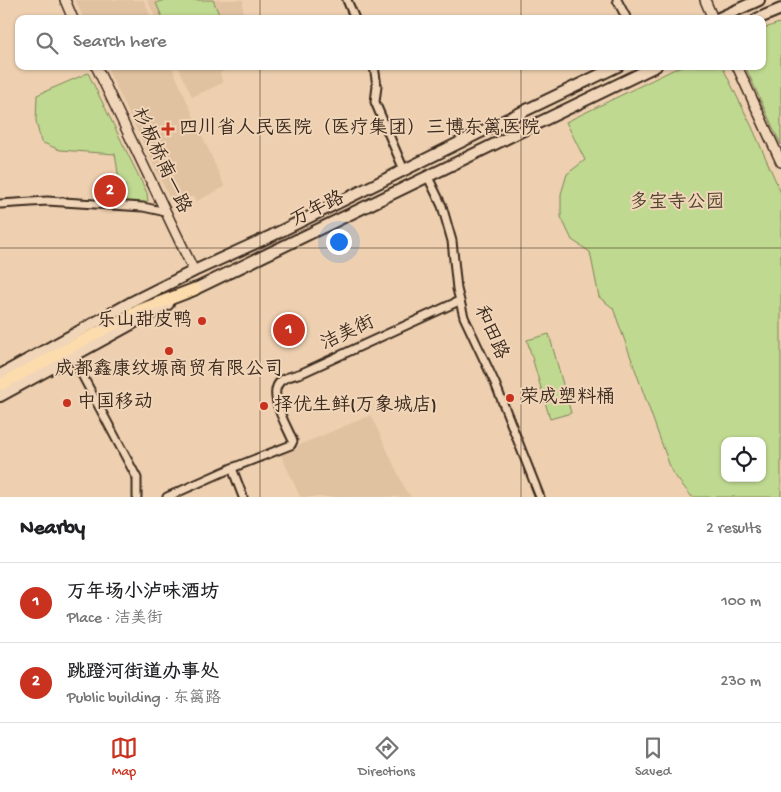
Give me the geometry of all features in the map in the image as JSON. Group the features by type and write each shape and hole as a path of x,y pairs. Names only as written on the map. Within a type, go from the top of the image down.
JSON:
{"highway":[{"path":"0,385 138,311 195,289"}],"main road":[{"path":"726,15 759,0"},
{"path":"766,15 781,9"},
{"name":"万年路","path":"0,375 130,303 610,70"},
{"name":"万年路","path":"0,396 195,289 648,70"}],"street":[{"path":"64,0 72,15"},
{"path":"347,0 353,15"},
{"path":"618,0 625,15"},
{"path":"704,0 711,15"},
{"name":"杉板桥南一路","path":"98,70 194,271"},
{"path":"375,70 377,86 375,102 404,170"},
{"path":"739,70 781,162"},
{"name":"和田路","path":"428,177 442,206 452,241 459,301 464,318 495,383 540,497"},
{"path":"0,204 47,201 143,207 166,212"},
{"name":"洁美街","path":"232,468 291,445 293,441 275,399 276,388 282,380 304,372 459,301"},
{"path":"72,356 137,478 138,497"},
{"path":"167,497 232,468 243,497"}],"shaded area":[{"path":"75,0 144,0 150,15 82,15"},
{"path":"147,0 243,0 243,15 154,15"},
{"name":"四川省人民医院（医疗集团）三博东篱医院","path":"108,70 173,70 225,187 197,201 193,197 169,197"},
{"path":"180,70 225,70 220,73 223,83 192,97"},
{"path":"371,415 406,491 412,497 300,497 280,453"}],"green space":[{"path":"164,0 213,0 219,15 161,15 156,3"},
{"path":"779,23 781,27 781,145 747,70 766,70 766,28"},
{"name":"多宝寺公园","path":"673,70 724,70 781,193 781,497 692,497 672,472 613,308 599,297 590,252 572,240 561,217 561,194 567,174 585,160 566,122"},
{"path":"88,73 147,193 148,201 144,203 126,201 125,185 119,179 115,154 60,150 41,142 36,121 37,95"},
{"path":"549,334 571,413 550,419 527,340"}],"place":[{"name":"四川省人民医院（医疗集团）三博东篱医院","path":"168,129"},
{"name":"跳蹬河街道办事处","path":"110,191"},
{"name":"乐山甜皮鸭","path":"202,321"},
{"name":"万年场小泸味酒坊","path":"289,330"},
{"name":"成都鑫康纹塬商贸有限公司","path":"169,351"},
{"name":"荣成塑料桶","path":"510,398"},
{"name":"中国移动","path":"67,403"},
{"name":"择优生鲜(万象城店)","path":"264,406"}]}
